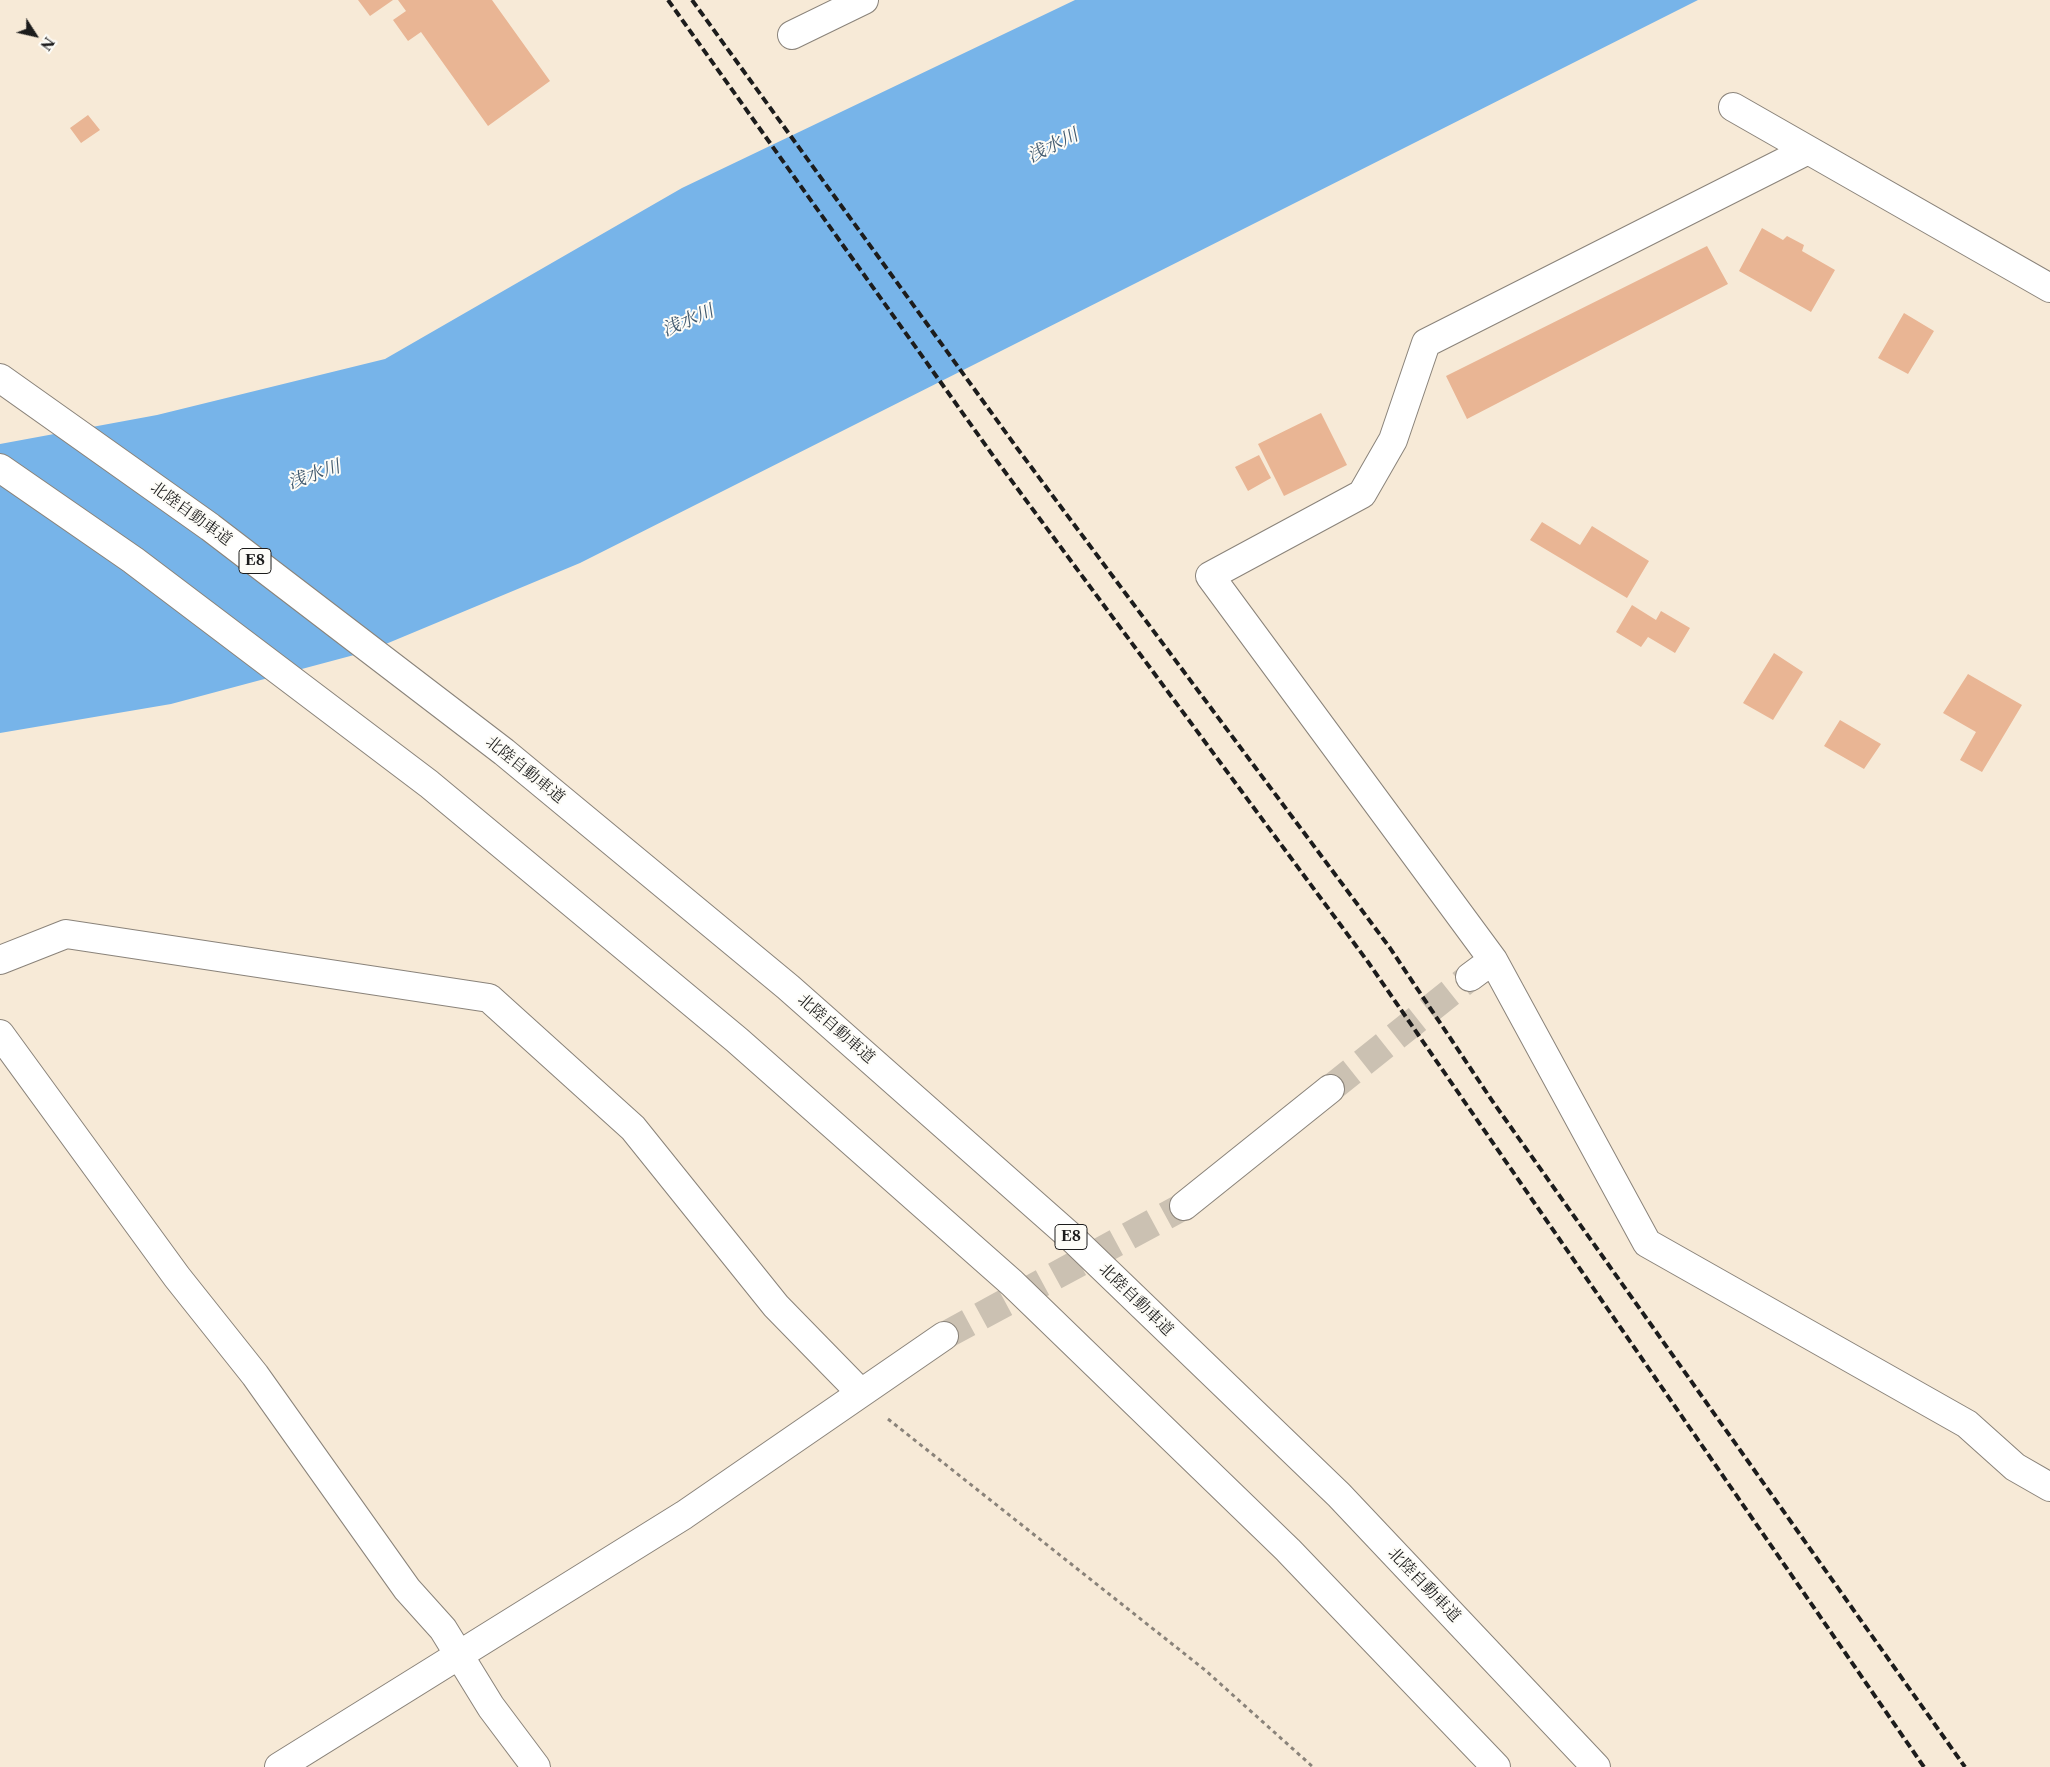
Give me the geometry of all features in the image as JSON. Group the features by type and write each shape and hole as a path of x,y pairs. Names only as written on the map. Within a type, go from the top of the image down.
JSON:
{"main road":[{"path":"792,35 864,0"},
{"path":"1733,107 2050,288"},
{"path":"1808,150 1426,343 1393,440 1362,494 1210,576 1493,960 1647,1243 1967,1424 2015,1467 2050,1487"},
{"name":"北陸自動車道","path":"0,378 210,527 504,752 788,987 1070,1237 1339,1495 1596,1767"},
{"path":"0,468 133,560 429,784 738,1040 1012,1283 1288,1550 1496,1767"},
{"path":"0,960 66,934 489,998 633,1128 776,1306 861,1393"},
{"path":"1470,977 1493,960"},
{"path":"0,1034 177,1277 255,1375 407,1589 443,1629 491,1707 536,1767"},
{"path":"1184,1206 1330,1089"},
{"path":"279,1767 684,1515 944,1336"}],"path":[{"path":"861,1393 882,1414 1205,1670 1313,1767"}],"water":[{"name":"浅水川","path":"1075,0 1698,0 580,563 369,651 171,704 0,733 0,444 157,415 385,359 682,188"}],"building":[{"path":"358,0 393,0 370,16"},
{"path":"398,0 492,0 550,81 488,126 421,32 408,41 393,20 406,11"},
{"path":"88,115 100,130 81,143 70,128"},
{"path":"1762,228 1783,240 1787,236 1804,245 1802,251 1835,270 1811,312 1739,271"},
{"path":"1707,246 1728,284 1467,419 1446,376"},
{"path":"1904,313 1934,331 1908,374 1878,358"},
{"path":"1321,413 1347,465 1284,496 1258,444"},
{"path":"1259,455 1271,478 1248,491 1235,467"},
{"path":"1542,522 1580,545 1592,526 1649,561 1627,598 1530,540"},
{"path":"1632,605 1656,620 1661,611 1690,628 1675,653 1648,637 1641,647 1616,632"},
{"path":"1774,653 1803,672 1773,720 1743,703"},
{"path":"1968,674 2022,705 1982,772 1960,760 1976,732 1943,713"},
{"path":"1840,720 1881,744 1864,769 1824,746"}],"tunnel":[{"path":"1330,1089 1470,977"},
{"path":"944,1336 1184,1206"}],"railway":[{"path":"668,0 994,457 1368,962 1924,1767"},
{"path":"692,0 1017,448 1390,948 1493,1102 1965,1767"}]}
